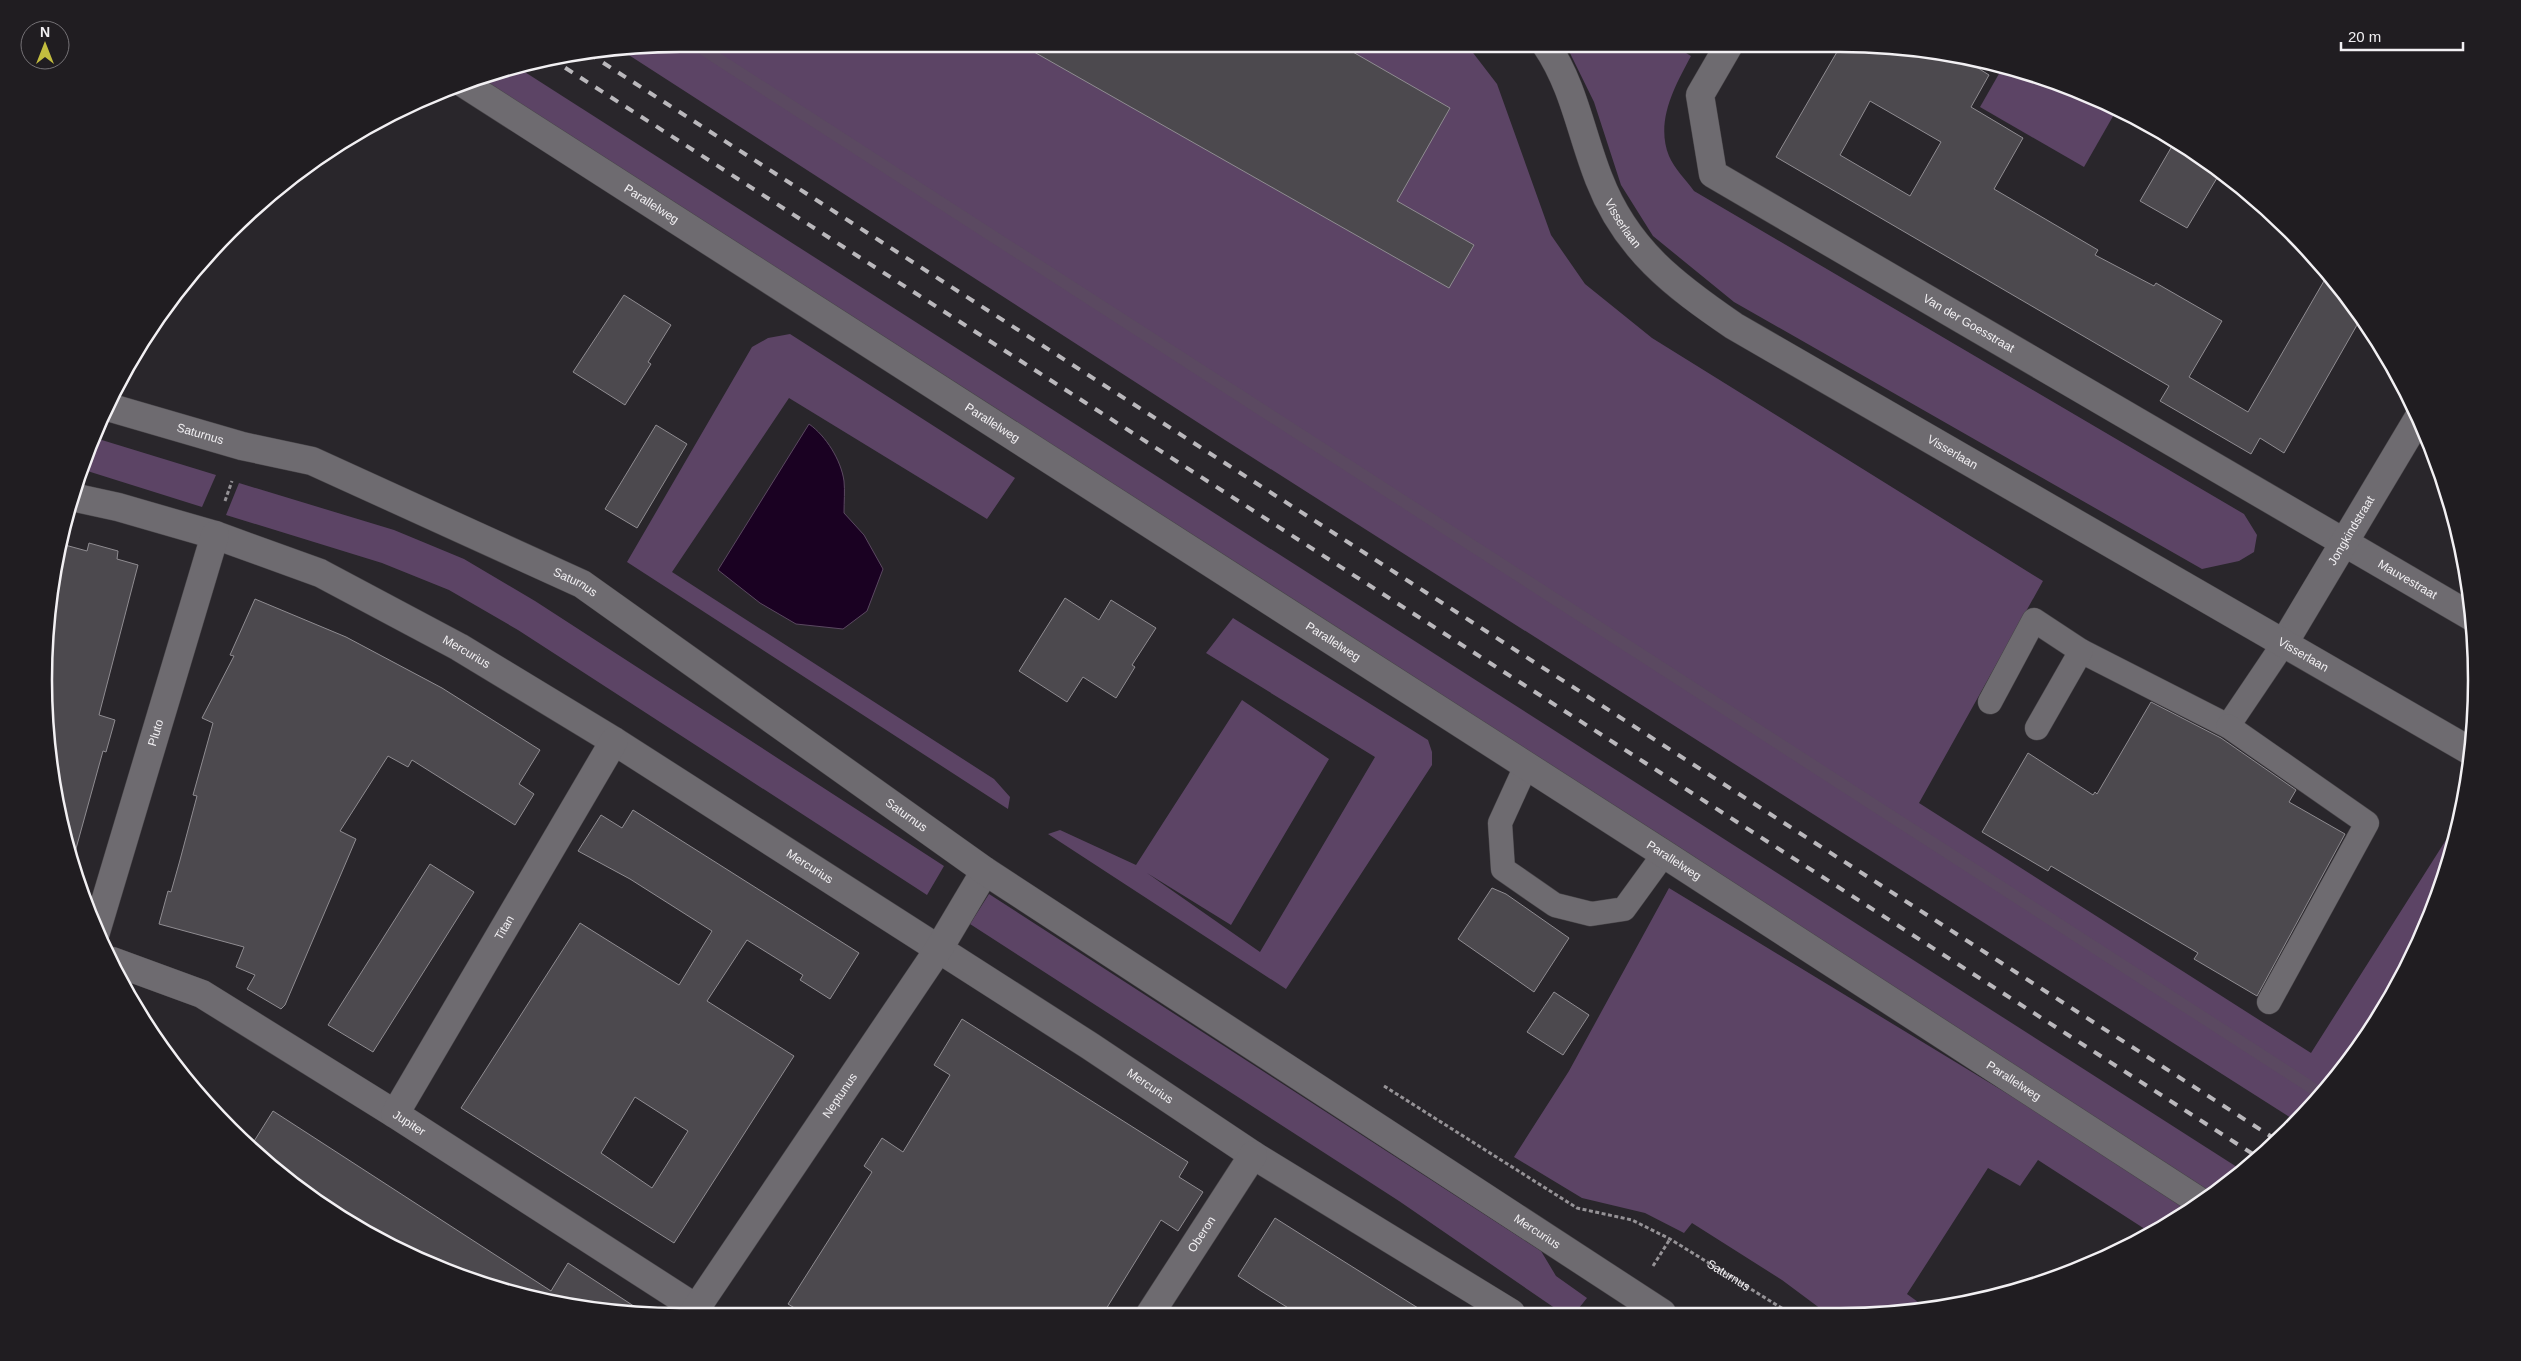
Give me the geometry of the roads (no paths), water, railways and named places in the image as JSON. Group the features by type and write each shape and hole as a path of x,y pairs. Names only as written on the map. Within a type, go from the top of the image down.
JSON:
{"street":[{"name":"Visserlaan","path":"1551,52 1575,101 1599,180 1616,216 1651,260 1682,291 1734,326 2464,748"},
{"name":"Van der Goesstraat","path":"1725,52 1700,95 1713,174 2343,543"},
{"name":"Parallelweg","path":"471,89 1664,854 2195,1199"},
{"name":"Saturnus","path":"114,409 242,446 312,461 582,584 985,871"},
{"name":"Jongkindstraat","path":"2284,643 2414,424"},
{"name":"Mercurius","path":"80,499 118,506 215,535 320,574 459,647 614,742 1090,1046 1253,1155 1503,1308"},
{"name":"Pluto","path":"100,920 215,535"},
{"name":"Mauvestraat","path":"2343,543 2464,613"},
{"name":"Titan","path":"395,1114 614,742"},
{"name":"Neptunus","path":"696,1308 938,950 985,871"},
{"name":"Mercurius","path":"985,871 1654,1308"},
{"name":"Jupiter","path":"120,964 202,994 395,1114 687,1308"},
{"name":"Oberon","path":"1154,1308 1253,1155"}],"lane":[{"path":"1990,702 2034,620 2081,651 2228,726 2367,823 2269,1002"},
{"path":"2228,726 2284,643"},
{"path":"2037,728 2081,651"},
{"path":"1526,766 1500,823 1503,868 1555,905 1591,914 1624,910 1664,854"}],"waterway":[{"path":"707,52 2316,1091"}],"railway":[{"path":"596,58 2272,1137"},
{"path":"560,65 2253,1154"}]}
